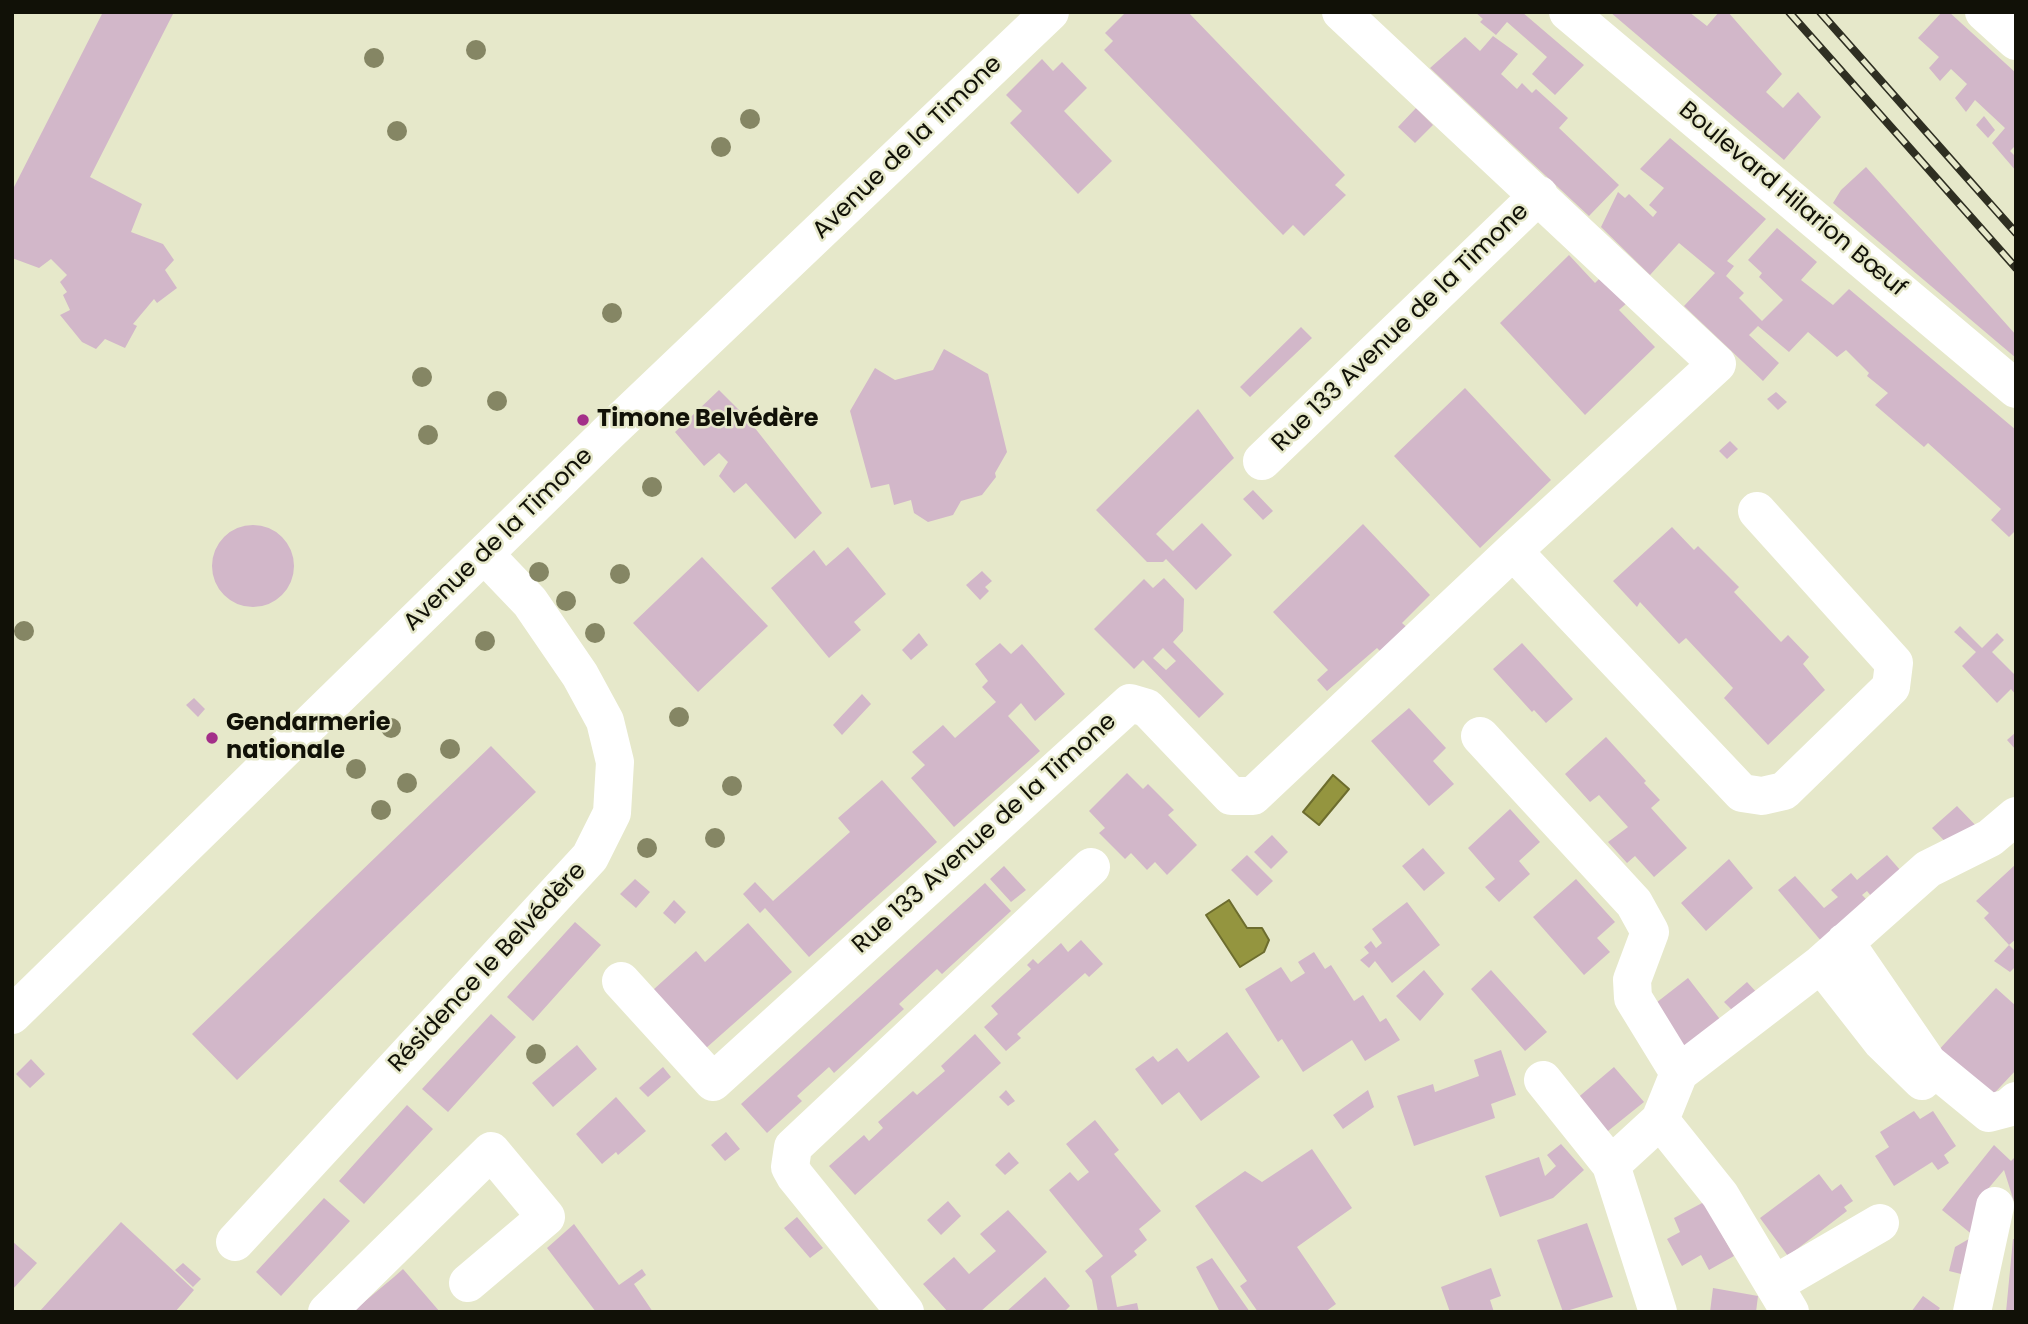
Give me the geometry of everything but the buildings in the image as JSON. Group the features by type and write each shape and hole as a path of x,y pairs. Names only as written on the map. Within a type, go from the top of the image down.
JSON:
{"street":[{"name":"Avenue de la Timone","path":"12,1015 485,555 1050,12"},
{"name":"Rue 133 Avenue de la Timone","path":"621,981 713,1082 1130,703 1147,708 1231,796 1253,796 1513,551 1717,364 1341,12"},
{"name":"Boulevard Hilarion Bœuf","path":"1568,12 2016,388"},
{"path":"1984,12 2016,41"},
{"name":"Rue 133 Avenue de la Timone","path":"1262,461 1539,195"},
{"path":"1513,551 1742,793 1762,796 1784,791 1891,687 1894,663 1757,511"},
{"name":"Résidence le Belvédère","path":"235,1242 590,857 612,813 615,762 605,721 580,674 530,602 485,555"},
{"path":"1480,736 1634,903 1650,932 1632,980 1633,998 1679,1073"},
{"path":"1611,1165 1660,1120 1679,1073 1833,953 1928,869 1990,838 2016,816"},
{"path":"905,1312 795,1176 790,1167 793,1147 1091,867"},
{"path":"1833,953 1928,1063 1989,1113 2008,1108 2016,1101"},
{"path":"1833,953 1882,1042 1976,1133"},
{"path":"1543,1080 1611,1165 1658,1312"},
{"path":"1660,1120 1720,1195 1782,1298 1880,1223"},
{"path":"327,1312 491,1151 546,1217 468,1283"},
{"path":"1972,1312 1995,1206"}],"shaded area":[{"path":"1333,775 1349,789 1319,825 1303,812"},
{"path":"1229,900 1247,928 1262,928 1269,940 1264,952 1240,967 1206,915"}],"railway":[{"path":"1789,12 2016,268"},
{"path":"1820,12 2016,233"}],"place":[{"name":"Timone Belvédère","path":"583,420"},
{"name":"Gendarmerie nationale","path":"212,738"}]}
